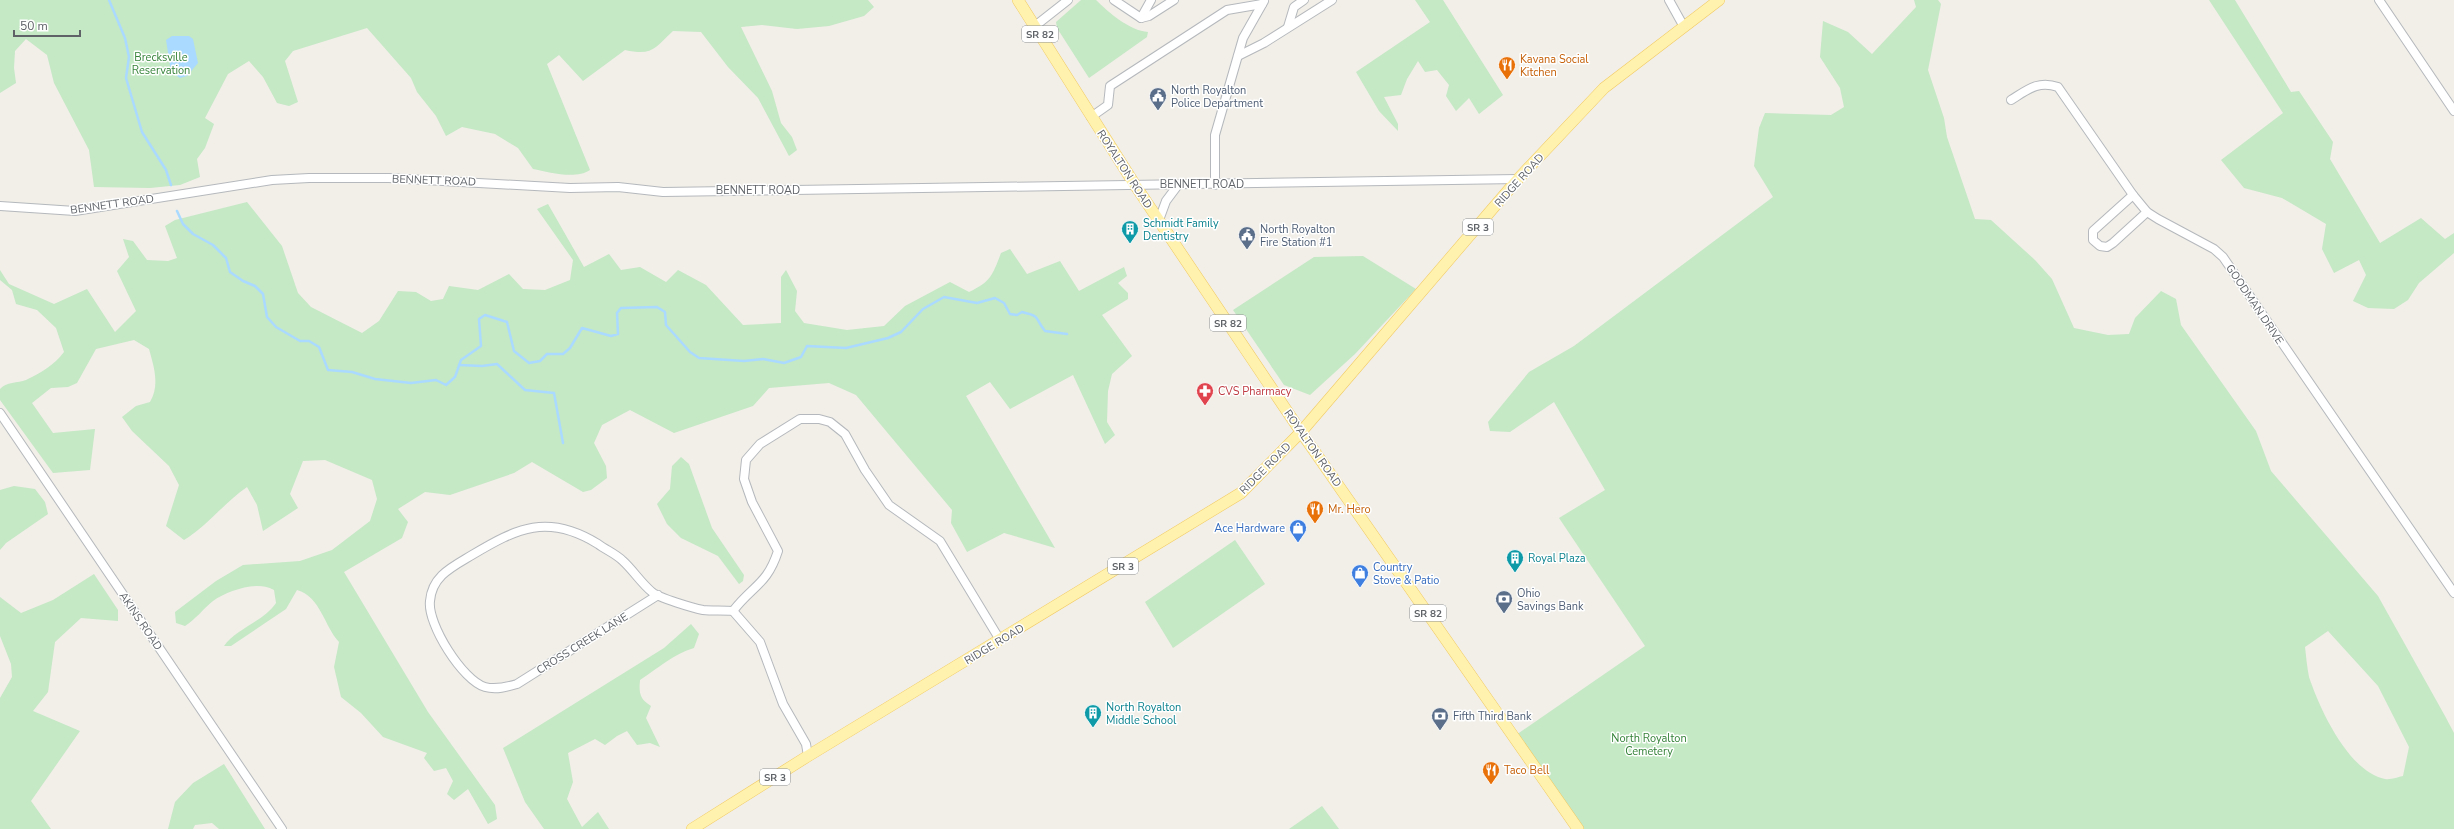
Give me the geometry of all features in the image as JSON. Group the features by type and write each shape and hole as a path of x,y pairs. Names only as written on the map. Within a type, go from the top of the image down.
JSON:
{"main road":[{"name":"ROYALTON ROAD","path":"1018,0 1135,184 1301,432 1578,829"},
{"name":"RIDGE ROAD","path":"692,829 808,756 1241,493 1301,432 1518,180 1604,88 1719,0"}],"street":[{"path":"1035,26 1068,0"},
{"path":"1114,0 1141,18 1149,16 1174,0"},
{"path":"1141,18 1151,0"},
{"path":"1288,27 1294,7 1304,0"},
{"path":"1238,56 1264,43 1332,0"},
{"path":"1669,0 1684,27"},
{"path":"2379,0 2454,110"},
{"path":"1215,185 1215,135 1243,38 1263,2"},
{"path":"1091,116 1108,105 1110,86 1227,10 1263,2"},
{"name":"GOODMAN DRIVE","path":"2011,100 2034,85 2048,83 2058,87 2133,195 2147,212 2214,249 2223,257 2454,593"},
{"name":"BENNETT ROAD","path":"0,206 75,211 272,180 309,178 389,178 570,188 618,187 663,192 1135,184 1215,185 1518,180"},
{"path":"1159,220 1166,201 1178,185"},
{"path":"2133,195 2093,231 2093,240 2100,246 2107,247 2147,212"},
{"name":"AKINS ROAD","path":"0,412 282,829"},
{"path":"733,611 742,599 759,586 772,569 778,550 752,502 744,479 746,460 760,444 783,427 800,419 819,419 830,422 845,434 865,470 889,505 940,541 1000,640"},
{"name":"CROSS CREEK LANE","path":"531,527 558,528 587,538 622,560 652,592 658,595 517,684 504,688 484,687 456,663 440,637 432,618 429,603 433,586 442,574 505,535 531,527"},
{"path":"658,595 703,610 733,611 760,642 783,704 806,744 808,756"}],"green space":[{"name":"Brecksville Reservation","path":"0,0 868,0 874,7 864,16 829,26 797,29 762,25 741,27 772,91 781,123 792,137 797,150 789,156 758,98 728,67 701,32 673,31 652,50 634,52 625,50 583,81 559,55 547,64 590,170 584,173 570,175 533,169 518,148 495,134 462,127 446,136 436,116 417,92 411,78 367,28 293,51 285,61 298,102 289,106 277,103 263,77 249,61 228,74 205,118 214,124 205,148 197,159 200,177 180,185 150,188 94,187 89,150 54,83 47,55 26,39 15,51 14,68 16,83 0,93"},
{"path":"1081,0 1096,0 1127,25 1141,31 1148,32 1147,37 1089,78 1057,28 1056,22"},
{"path":"1415,0 1443,0 1503,95 1479,114 1469,98 1456,111 1446,96 1449,85 1437,70 1425,72 1418,61 1407,79 1401,95 1384,97 1398,124 1398,131 1379,111 1356,72 1430,22"},
{"name":"North Royalton Cemetery","path":"1914,0 1938,0 1941,4 1928,70 1944,118 1947,137 1975,219 1991,220 2035,260 2052,279 2074,328 2108,335 2129,334 2135,318 2161,291 2176,299 2181,325 2256,431 2271,471 2378,596 2454,733 2454,829 1582,829 1516,735 1645,646 1559,518 1605,490 1554,402 1510,432 1490,431 1488,422 1529,372 1574,346 1773,197 1754,166 1759,128 1765,113 1831,115 1844,107 1840,88 1820,57 1823,21 1848,32 1872,54 1916,7","holes":["2328,631 2378,686 2409,747 2403,776 2390,779 2385,779 2372,774 2359,765 2338,738 2328,722 2314,691 2309,677 2305,647"]},
{"path":"2209,0 2235,0 2291,92 2299,91 2333,142 2330,159 2380,243 2421,218 2445,239 2454,233 2454,253 2419,283 2408,300 2394,309 2368,308 2353,301 2366,275 2359,260 2334,273 2322,249 2326,224 2282,198 2244,188 2221,160 2283,113"},
{"path":"247,202 282,246 298,293 311,307 362,333 379,321 398,291 416,292 431,301 443,299 449,286 478,290 509,274 523,289 545,290 570,280 573,260 537,209 548,204 584,267 609,254 621,270 640,267 666,282 678,270 706,285 743,325 781,323 781,277 786,270 797,291 795,311 804,323 847,330 884,326 905,306 950,282 969,292 987,281 996,267 1001,253 1010,249 1027,274 1060,261 1079,291 1124,267 1127,276 1118,283 1128,293 1128,299 1102,315 1132,356 1112,374 1108,391 1107,422 1115,435 1105,444 1073,375 1010,409 990,382 966,396 1055,548 1004,533 967,552 951,523 952,510 856,395 829,383 769,388 753,406 674,433 630,410 602,425 594,443 606,466 607,478 591,490 583,492 532,462 514,473 450,495 425,492 398,509 408,522 402,538 344,572 428,712 495,805 497,819 488,824 468,789 454,800 447,794 453,781 446,768 434,771 424,758 427,753 383,737 361,713 341,697 334,667 339,642 329,628 317,605 305,594 297,590 286,609 231,646 224,646 236,634 271,610 276,603 274,590 267,587 251,586 234,590 213,601 185,626 176,623 175,612 216,581 243,565 300,561 332,550 370,521 377,499 372,480 325,460 303,461 290,494 298,508 263,531 257,505 247,487 184,540 166,526 179,485 169,466 132,431 122,417 136,406 150,402 153,396 155,389 155,376 149,349 134,340 96,349 77,383 68,387 51,388 32,403 53,433 95,429 90,470 53,473 0,400 0,389 9,384 26,380 37,374 52,365 64,352 56,328 37,310 16,304 12,290 0,280 0,270 9,284 54,304 87,289 115,332 136,311 117,271 129,257 123,239 133,241 147,260 168,261 177,258 165,226 175,220"},
{"path":"1363,256 1416,289 1355,354 1310,395 1284,385 1233,310 1314,257"},
{"path":"681,457 689,464 712,528 744,575 743,581 739,584 718,556 681,538 667,524 657,504 670,489 672,466"},
{"path":"14,486 35,489 45,502 48,514 6,543 0,550 0,490"},
{"path":"1235,540 1265,584 1173,648 1145,602"},
{"path":"94,574 118,610 118,621 81,618 55,642 48,692 33,711 80,731 31,801 51,829 0,829 0,698 12,677 11,664 0,636 0,597 21,613 53,600"},
{"path":"691,624 699,634 694,648 673,658 640,680 642,698 651,706 646,718 660,747 650,743 637,745 627,731 605,745 595,739 568,753 573,782 567,799 582,827 598,812 609,829 544,829 525,802 503,748 664,648"},
{"path":"224,764 265,829 219,829 212,823 195,825 193,829 168,829 175,802 193,783"},
{"path":"1322,806 1339,829 1289,829"}],"water":[{"path":"172,36 189,36 193,39 198,63 187,76 180,78 171,72 166,40"}],"waterway":[{"path":"109,0 125,38 129,57 126,78 142,132 166,170 171,185"},
{"path":"177,211 183,224 193,234 213,245 226,258 230,272 243,281 255,286 263,294 267,317 276,327 300,341 309,341 319,347 328,370 352,372 375,379 411,383 436,380 446,385 455,377 461,360 481,346 479,319 485,315 507,322 514,351 529,363 540,361 547,354 563,354 570,348 582,328 611,336 618,334 617,313 621,308 657,307 665,312 666,325 690,352 699,358 744,361 763,359 784,363 801,357 807,346 846,348 888,338 901,332 923,309 944,297 977,303 995,298 1004,303 1010,314 1017,315 1022,312 1035,316 1045,331 1067,334"},
{"path":"459,365 482,366 497,364 525,390 554,393 563,443"}],"place":[{"name":"Kavana Social Kitchen","path":"1507,80"},
{"name":"North Royalton Police Department","path":"1158,111"},
{"name":"Schmidt Family Dentistry","path":"1130,244"},
{"name":"North Royalton Fire Station #1","path":"1247,250"},
{"name":"CVS Pharmacy","path":"1205,406"},
{"name":"Mr. Hero","path":"1315,524"},
{"name":"Ace Hardware","path":"1298,543"},
{"name":"Royal Plaza","path":"1515,573"},
{"name":"Country Stove & Patio","path":"1360,588"},
{"name":"Ohio Savings Bank","path":"1504,614"},
{"name":"North Royalton Middle School","path":"1093,728"},
{"name":"Fifth Third Bank","path":"1440,731"},
{"name":"Taco Bell","path":"1491,785"}]}
